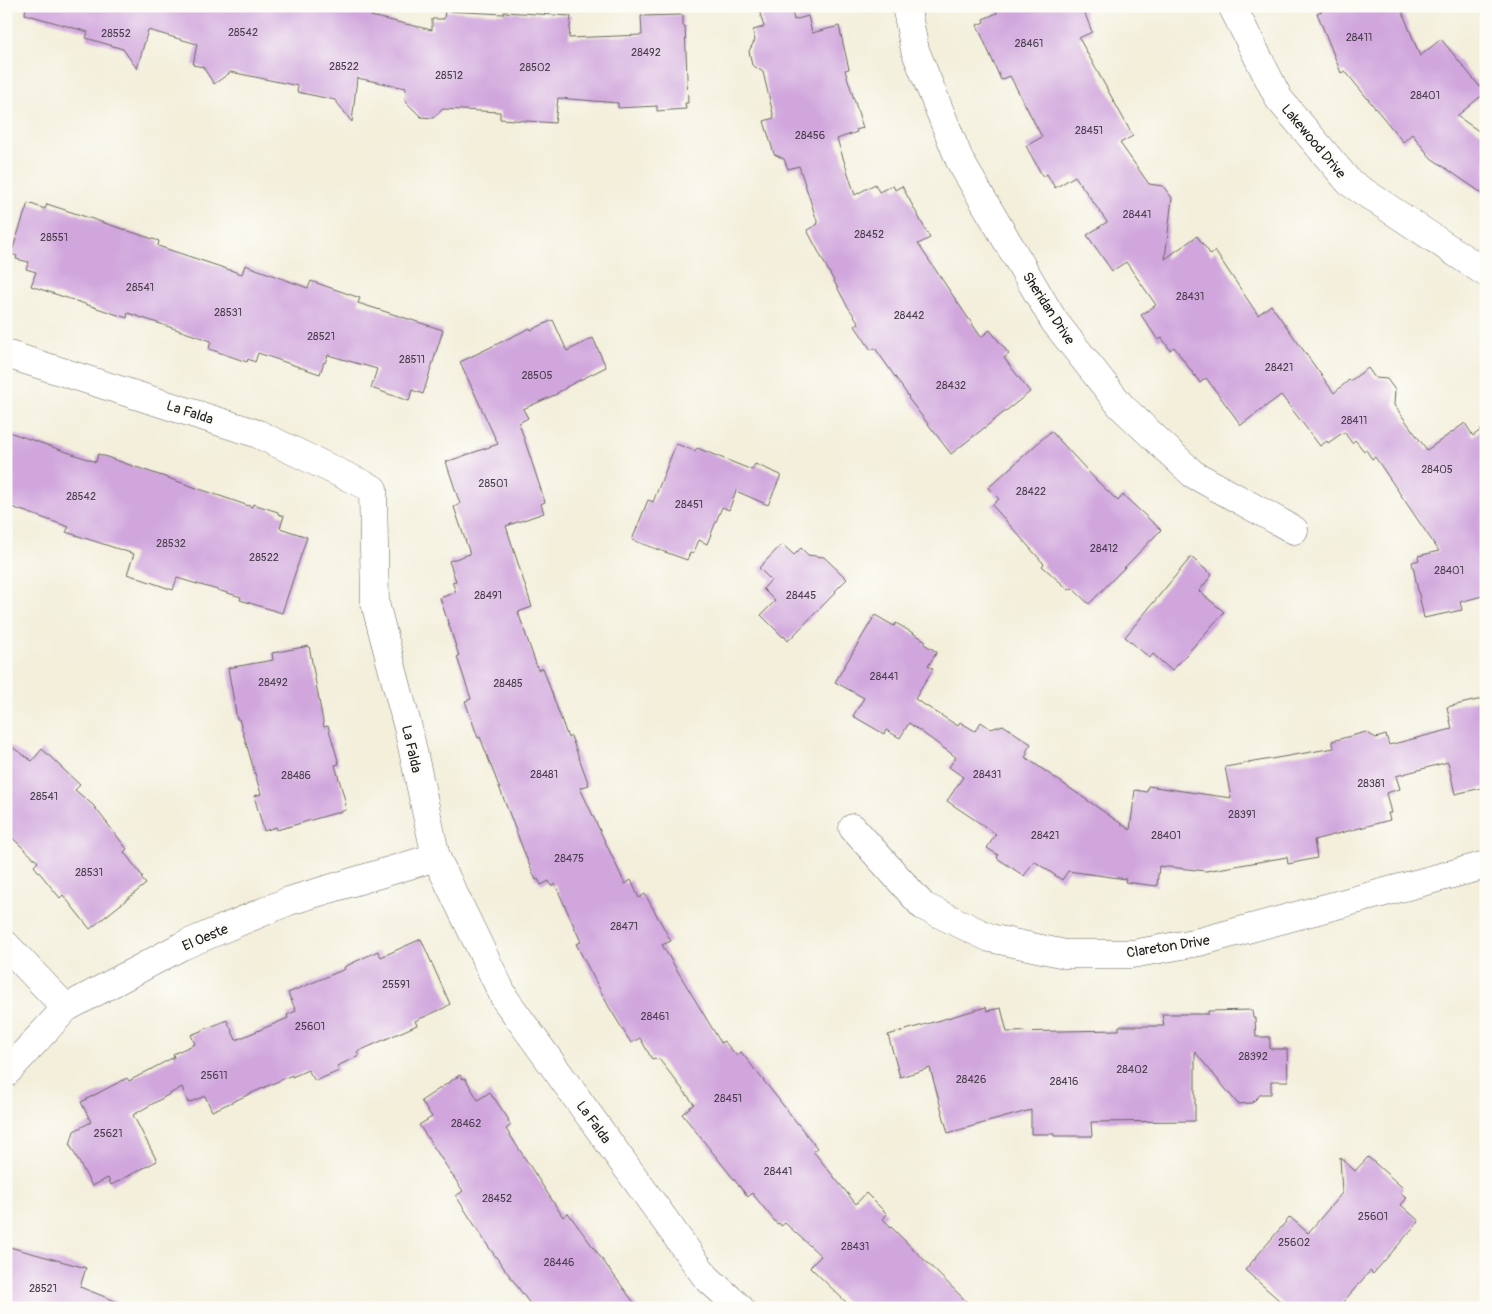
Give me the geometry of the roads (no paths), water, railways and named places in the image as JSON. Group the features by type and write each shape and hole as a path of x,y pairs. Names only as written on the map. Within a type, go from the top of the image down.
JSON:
{"street":[{"name":"Sheridan Drive","path":"906,6 915,50 960,161 1054,321 1121,406 1192,474 1294,530"},
{"name":"Lakewood Drive","path":"1232,6 1279,99 1349,182 1486,273"},
{"name":"La Falda","path":"6,354 258,434 373,488 375,603 408,728 436,857 504,999 706,1277 740,1308"},
{"name":"Clareton Drive","path":"853,828 923,906 990,938 1065,954 1132,954 1199,942 1486,865"},
{"name":"El Oeste","path":"6,1073 66,1008 182,946 289,902 436,857"},
{"path":"6,945 66,1008"}]}
